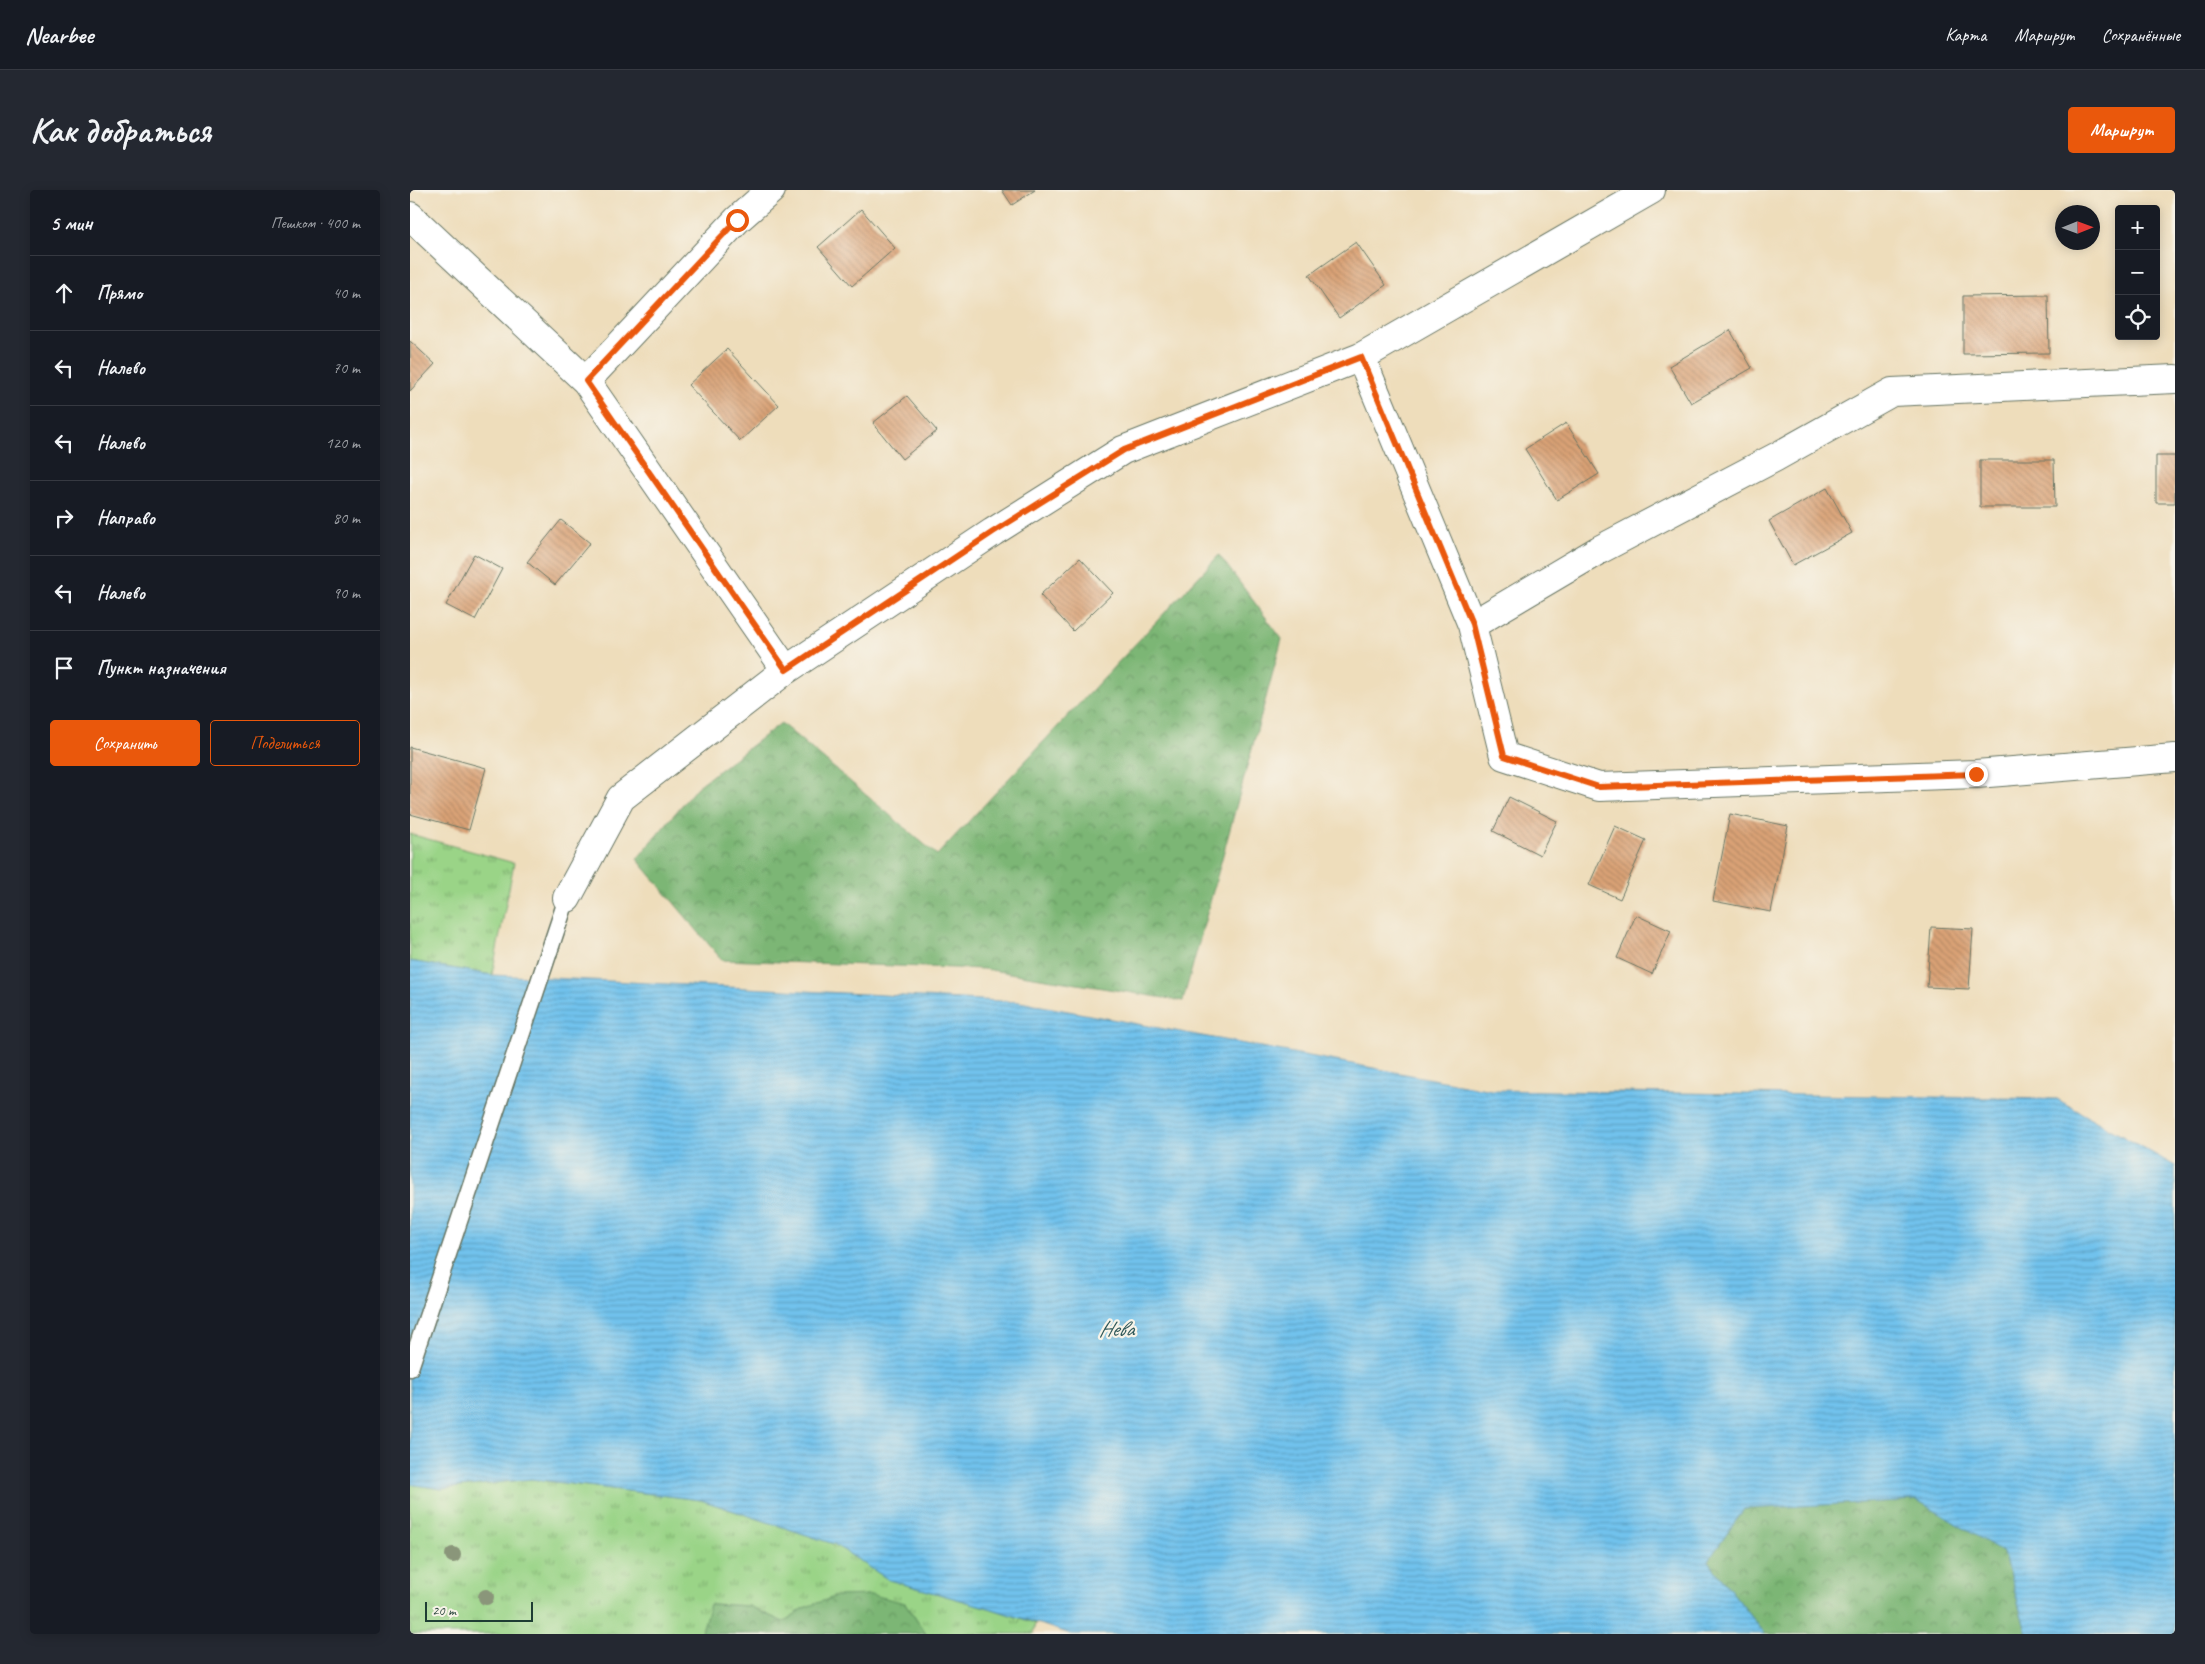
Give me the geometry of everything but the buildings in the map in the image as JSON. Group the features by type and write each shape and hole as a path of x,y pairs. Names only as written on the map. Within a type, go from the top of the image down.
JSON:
{"street":[{"path":"586,381 737,220 771,190"},
{"path":"567,898 621,798 786,670 993,532 1124,450 1361,357 1651,190"},
{"path":"410,216 586,381 786,670"},
{"path":"1361,357 1472,624 1504,756 1599,787 1976,774 2175,758"},
{"path":"1472,624 1599,550 1776,457 1892,392 2175,379"}],"lane":[{"path":"410,1368 567,898"}],"green space":[{"path":"1219,555 1282,639 1183,1001 984,969 722,960 637,859 697,787 781,723 937,855"},
{"path":"410,834 514,863 492,975 410,961"},
{"path":"531,1479 701,1500 834,1544 889,1580 1035,1623 1033,1634 926,1634 905,1603 806,1607 783,1622 749,1606 711,1604 701,1634 410,1634 410,1484 441,1489"},
{"path":"1917,1500 2003,1552 2027,1634 1765,1634 1708,1561 1744,1509"},
{"path":"873,1595 905,1603 926,1634 701,1634 710,1604 749,1606 783,1622 806,1607 837,1596"}],"water":[{"name":"Нева","path":"410,961 492,975 1020,1002 1491,1090 2057,1099 2175,1166 2175,1634 2027,1634 2003,1552 1917,1500 1744,1509 1708,1561 1765,1634 1071,1634 989,1608 889,1580 834,1544 701,1500 531,1479 441,1489 410,1484"}],"route":[{"path":"737,220 586,381 786,670 993,532 1124,450 1361,357 1472,624 1504,756 1599,787 1976,774"}]}
